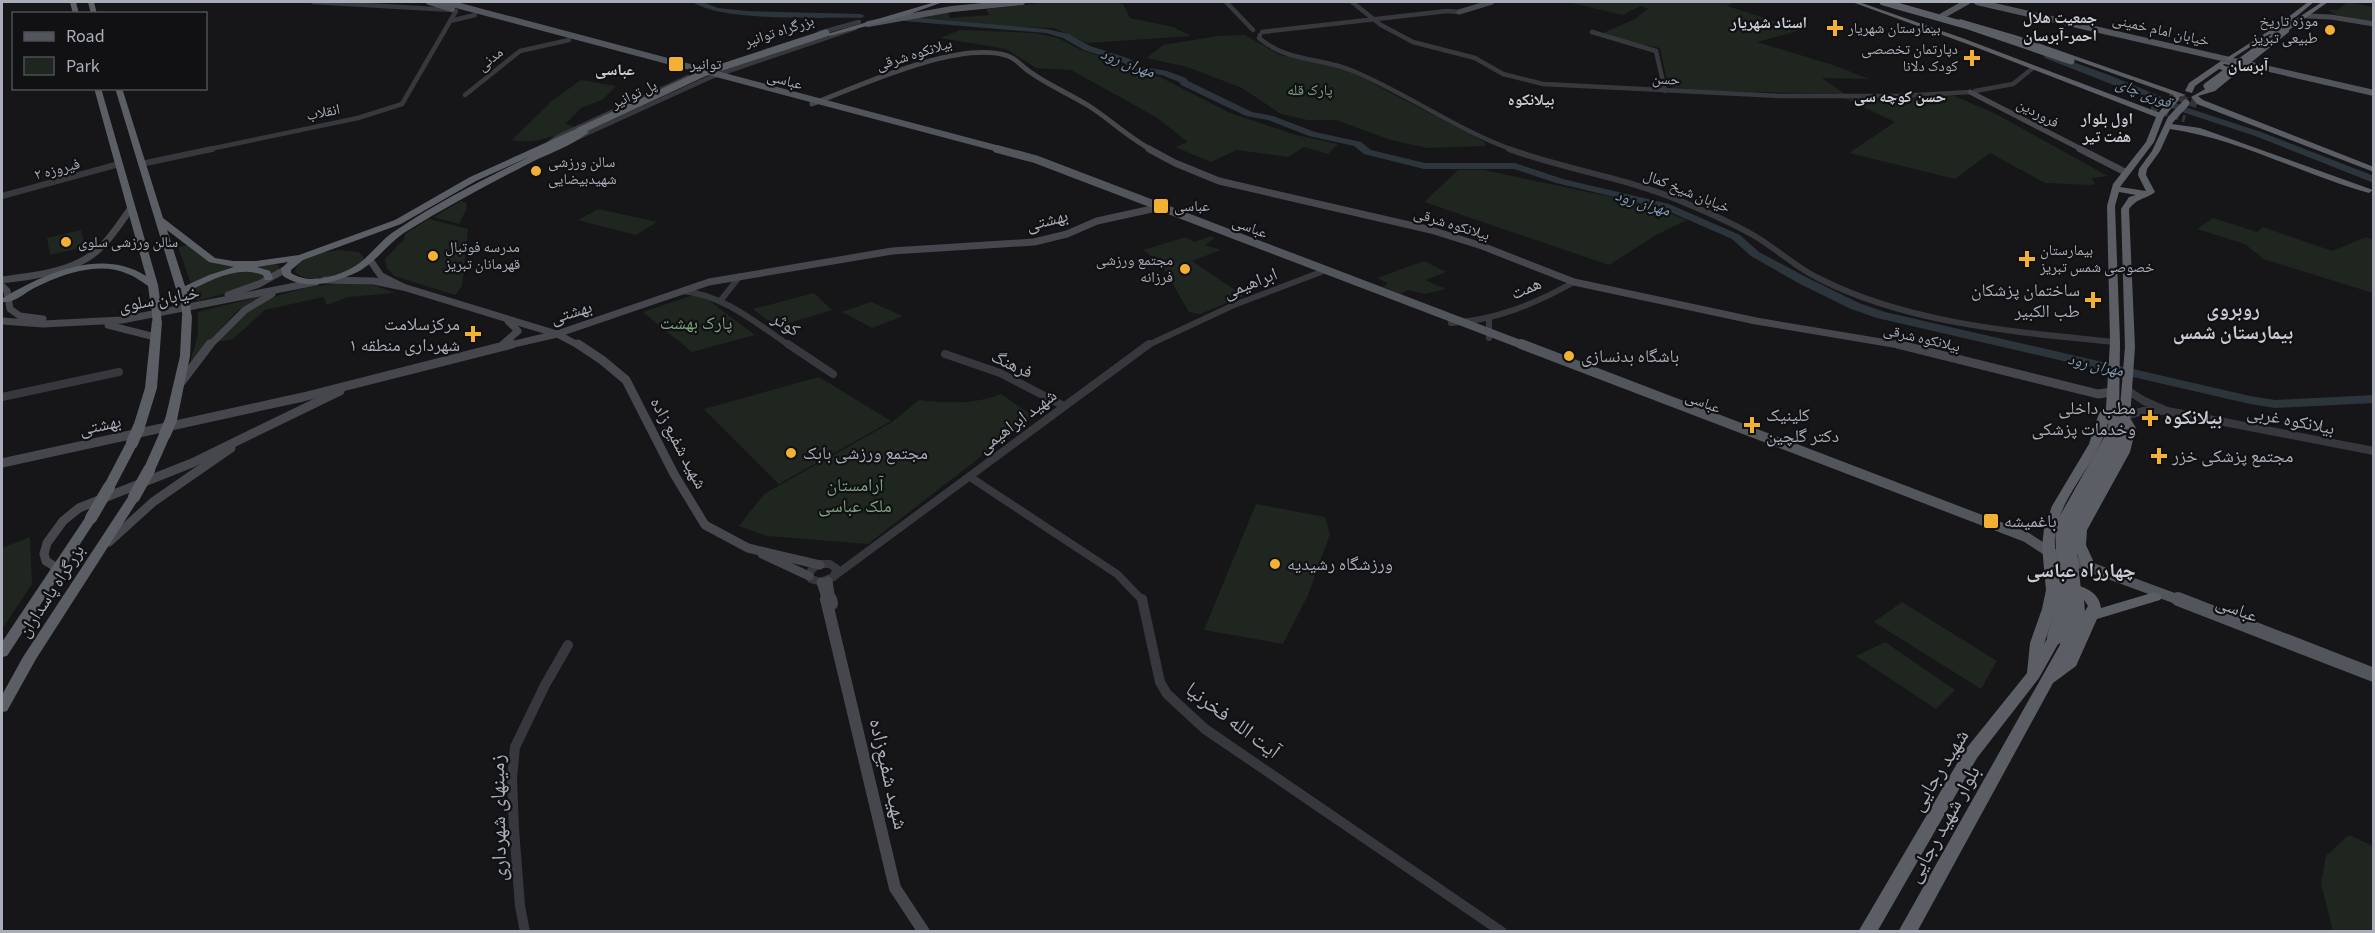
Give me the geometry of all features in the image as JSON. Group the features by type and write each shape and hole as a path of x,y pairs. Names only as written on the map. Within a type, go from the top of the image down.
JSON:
{"highway":[{"name":"بزرگراه توانیر","path":"828,34 926,2"},
{"name":"بزرگراه توانیر","path":"828,34 911,13 940,2"},
{"path":"1845,2 1902,19"},
{"path":"1855,2 2151,108"},
{"path":"1864,2 2093,84 2115,94"},
{"path":"1883,2 1968,26 2071,61 2185,95 2212,89 2234,72 2230,69 2216,68 2192,85 2185,95 2186,103 2170,122 2156,151 2143,169 2142,175 2151,192 2132,199 2125,209 2130,336 2128,385 2122,423"},
{"path":"2089,567 2080,544 2081,530 2128,442 2130,428 2122,423 2112,409 2115,342 2110,206 2115,189 2125,172 2150,142 2160,116 2185,95 2204,85 2276,32 2311,2"},
{"path":"2228,59 2245,47 2276,32 2288,29 2325,2"},
{"path":"1920,21 1938,15 1982,27 2185,95 2373,171"},
{"path":"1982,27 2085,65"},
{"path":"2246,64 2284,36 2288,29"},
{"name":"پل توانیر","path":"582,131 709,74 828,34"},
{"path":"1963,40 2160,116"},
{"path":"2245,47 2264,51"},
{"path":"98,90 153,285 157,321 155,337"},
{"path":"119,90 185,302 188,335 182,381"},
{"path":"2200,106 2373,171"},
{"path":"2185,119 2371,190"},
{"path":"2170,122 2334,180 2371,190"},
{"name":"بزرگراه توانیر","path":"300,258 398,222 473,180 582,131"},
{"name":"بزرگراه توانیر","path":"321,281 352,272 370,260 392,236 550,146"},
{"path":"2125,172 2142,175"},
{"path":"2115,189 2137,191 2143,196"},
{"path":"160,220 212,260 222,263 262,263 300,258"},
{"path":"398,222 406,222 410,225"},
{"path":"300,258 286,268 286,274 292,279 321,281"},
{"path":"7,300 42,280 79,269 98,267 130,271 153,285"},
{"path":"182,291 220,274 239,271 263,271 268,278"},
{"name":"بزرگراه پاسداران","path":"2,652 91,518 132,443 151,388 155,337"},
{"name":"بزرگراه پاسداران","path":"2,707 30,657 134,497 149,470 171,420 182,381"},
{"path":"2053,585 2084,592 2093,599 2095,606 2071,662 2041,677 2033,654 2036,639 2046,621 2053,585 2044,549 2072,482 2096,442 2105,413 2112,409"},
{"name":"بلوار شهید رجایی","path":"1907,932 2077,612 2070,550 2072,527 2117,445 2122,423"},
{"path":"2072,482 2084,491 2102,492"},
{"path":"2089,616 2155,597"},
{"name":"شهید رجایی","path":"1867,932 1971,754 2041,677"}],"main road":[{"name":"عباسى","path":"429,2 568,40 594,44"},
{"name":"عباسى","path":"445,2 714,76 1035,159 1164,207 1451,323 1489,335 2373,675"},
{"path":"867,24 952,9 1022,2"},
{"path":"1459,12 1492,2"},
{"path":"1938,15 1957,2"},
{"path":"1938,15 1966,2"},
{"name":"خیابان امام خمینی","path":"1977,2 2373,93"},
{"path":"1983,2 1994,6"},
{"path":"2317,8 2373,24"},
{"path":"2307,16 2349,19"},
{"name":"بیلانکوه شرقی","path":"814,101 947,56 980,52 1007,55 1017,60 1028,71 1090,107 1133,140 1194,172 1272,194 1431,230 1482,246 1574,282 1756,321 1901,345 2098,394 2112,392"},
{"name":"بیلانکوه شرقی","path":"814,101 854,88"},
{"name":"فروردین","path":"1973,91 1982,98 2125,172"},
{"name":"عباسى","path":"814,101 1049,169 1244,240 1489,335"},
{"name":"بهشتی","path":"2,463 246,410 538,339 709,282 848,260 892,250 1034,242 1068,234 1097,221 1164,207"},
{"path":"2,280 45,272 85,258 105,244 131,208"},
{"path":"370,260 381,276 403,287"},
{"name":"خیابان سلوی","path":"7,300 10,309 20,316 35,319 110,318 211,300 246,289 286,268"},
{"name":"خیابان سلوی","path":"2,321 29,325 103,324 171,314 321,281 374,281 403,287"},
{"path":"2,286 7,291 7,300"},
{"path":"182,381 206,349 242,311 286,287"},
{"name":"شهید شفیع زاده","path":"403,287 557,334 581,345 614,368 626,380 674,474 705,525 737,543 809,576"},
{"path":"490,349 516,335 517,329 506,320"},
{"path":"581,345 582,333 597,321"},
{"path":"103,324 155,337"},
{"name":"شهید شفیع زاده","path":"538,339 560,339 581,345"},
{"path":"57,568 46,561 44,554 47,543 63,521 80,508 192,463 358,382"},
{"name":"بیلانکوه شرقی","path":"2072,388 2104,402 2112,409"},
{"path":"100,549 146,507 244,437"},
{"name":"شهید شفیع زاده","path":"752,549 820,565"},
{"name":"عباسى","path":"2089,567 2099,574 2155,597 2373,680"},
{"name":"شهید شفیع‌زاده","path":"827,580 832,618 895,888 924,932"}],"street":[{"path":"313,2 454,10"},
{"path":"386,6 398,2"},
{"name":"خیابان شیخ کمال","path":"1226,2 1258,32 1259,38 1271,48 1289,55 1351,70 1501,146 1547,162 1625,182 1682,201 1753,235 1817,278 1866,298 1935,318 1992,330 2115,342"},
{"name":"حسن","path":"1352,2 1373,20 1413,42 1475,58 1503,74 1543,84 1804,96 1900,96 1973,91"},
{"name":"انقلاب","path":"141,164 394,108 404,101 454,10"},
{"path":"1258,32 1459,12"},
{"path":"450,21 475,15"},
{"name":"بزرگراه توانیر","path":"550,146 557,137 700,72 859,22"},
{"name":"بزرگراه توانیر","path":"550,146 714,76 867,24"},
{"path":"1592,32 1653,50 1658,55 1665,91"},
{"name":"مدنی","path":"465,95 520,51 568,40"},
{"path":"724,63 727,67 737,68"},
{"path":"1973,91 2005,88 2021,83 2033,68"},
{"path":"677,82 688,82 691,85"},
{"name":"فیروزه ٢","path":"2,196 119,164"},
{"name":"ابراهیمی","path":"1191,324 1321,272"},
{"path":"721,300 740,276"},
{"name":"همت","path":"1451,323 1489,320 1561,290 1574,282"},
{"name":"کوثر","path":"682,291 721,300 833,374"},
{"path":"1489,320 1489,335"},
{"name":"شهید ابراهیمی","path":"827,580 868,553 1146,346 1191,324"},
{"name":"فرهنگ","path":"945,354 999,373 1064,406"},
{"path":"2,398 119,372"},
{"name":"بیلانکوه غربی","path":"2128,385 2144,401 2168,411 2373,452"},
{"name":"بیلانکوه غربی","path":"2122,423 2143,411 2168,411"},
{"name":"آیت الله فخرنیا","path":"970,477 1117,574 1143,600 1160,682 1167,694 1205,729 1502,932"},
{"name":"شهید ابراهیمی","path":"835,567 868,553"},
{"path":"820,565 835,567 837,572 827,580 813,580 809,576 810,571 820,565"},
{"name":"زمینهای شهرداری","path":"525,932 520,906 514,829 512,778 515,747 568,645"}],"green space":[{"path":"1049,2 1115,2 1123,4 1130,18 1173,27 1191,36 1088,43 1054,28 981,26 911,18 947,11 950,18 989,15 986,9"},
{"path":"1734,2 1727,6 1781,23 1790,22 1809,28 1757,42 1833,65 1869,79 1822,78 1845,94 1676,90 1668,85 1660,48 1625,41 1603,33 1635,19 1648,9 1640,6 1623,15 1572,3"},
{"path":"2347,2 2373,7 2373,22 2337,15 2328,10 2338,10"},
{"path":"960,30 1035,33 1058,38 1081,50 1119,62 1130,71 1160,77 1230,113 1296,135 1338,144 1328,154 1304,147 1288,157 1237,150 1211,162 1175,147 1188,142 1156,117 1071,70 1036,68 1006,49 940,38"},
{"name":"پارک قله","path":"1245,35 1280,55 1329,64 1351,72 1485,142 1485,146 1427,148 1391,140 1336,120 1307,120 1281,114 1242,88 1187,67 1147,58 1163,45 1218,36"},
{"path":"581,80 616,86 602,100 581,108 565,124 575,127 537,140 512,140 553,100"},
{"path":"1952,95 1996,114 2108,176 2092,178 2095,184 2092,185 2045,183 1990,153 1955,179 1849,153 1895,122 1844,98"},
{"path":"1458,170 1484,170 1640,203 1687,220 1656,235 1609,265 1424,202"},
{"path":"461,201 466,202 467,208 459,224 434,217"},
{"path":"598,209 657,222 636,235 578,220"},
{"path":"2213,218 2257,232 2263,227 2332,251 2366,237 2373,240 2373,293 2263,259 2245,244 2197,229"},
{"path":"429,219 468,229 462,286 455,295 394,276 387,268 385,259 405,238 405,234"},
{"name":"سالن ورزشی سلوی","path":"81,230 85,247 50,255 47,238"},
{"path":"1211,236 1215,238 1205,245 1221,250 1192,261 1244,296 1200,314 1189,312 1160,262 1143,250 1186,237 1194,242"},
{"path":"190,245 212,260 221,263 238,266 274,264 279,265 279,269 248,287 197,301 178,247"},
{"path":"338,250 359,252 364,258 351,269 331,277 311,279 295,272 301,262 306,259"},
{"path":"1424,261 1446,272 1425,280 1446,289 1425,294 1408,290 1400,294 1383,287 1388,283 1377,278"},
{"path":"341,283 374,285 395,293 349,297 327,305 323,297 265,310 233,339 216,342 239,318 265,301 289,292"},
{"path":"814,293 832,310 776,327 753,309"},
{"name":"پارک بهشت","path":"693,295 708,300 755,335 692,352 643,312"},
{"path":"259,297 237,311 190,362 198,335 198,312"},
{"path":"871,302 903,316 872,328 842,312"},
{"name":"مجتمع ورزشی بابک","path":"819,377 891,421 779,484 704,409"},
{"name":"آرامستان ملک عباسی","path":"1001,394 1033,416 868,544 767,536 739,526 764,494 892,422 919,400 970,402"},
{"name":"ورزشگاه رشیدیه","path":"1256,504 1325,517 1330,534 1308,595 1283,644 1204,630"},
{"path":"30,537 32,584 2,629 2,548"},
{"path":"1902,602 1997,661 1981,689 1874,622"},
{"path":"1885,642 1955,690 1936,709 1856,656"},
{"path":"2349,835 2373,846 2373,931 2333,931 2321,884 2326,856"}],"waterway":[{"name":"مهران رود","path":"697,2 717,10 747,13 861,16"},
{"name":"مهران رود","path":"907,19 1046,31 1066,36 1087,48 1127,61 1135,68 1164,73 1183,80 1184,83 1249,114 1270,118 1312,134 1357,144 1368,152 1424,166 1515,166 1560,181 1665,206 1736,237 1755,254 1804,281 1855,306 1881,315 2250,400 2275,404 2374,399"},
{"name":"قوری چای","path":"2048,56 2374,180"}],"tunnel":[{"path":"2170,94 2200,106"},
{"path":"2151,108 2185,119"}],"place":[{"name":"بیمارستان شهریار","path":"1835,28"},
{"name":"موزه تاریخ طبیعی تبریز","path":"2330,30"},
{"name":"دپارتمان تخصصی کودک دلانا","path":"1972,58"},
{"name":"توانیر","path":"676,64"},
{"name":"سالن ورزشی شهیدبیضایی","path":"536,171"},
{"name":"عباسی","path":"1161,206"},
{"name":"سالن ورزشی سلوی","path":"66,242"},
{"name":"مدرسه فوتبال قهرمانان تبریز","path":"433,256"},
{"name":"بیمارستان خصوصی شمس تبریز","path":"2027,259"},
{"name":"مجتمع ورزشی فرزانه","path":"1185,269"},
{"name":"ساختمان پزشکان طب الکبیر","path":"2093,300"},
{"name":"مرکزسلامت شهرداری منطقه ۱","path":"473,334"},
{"name":"باشگاه بدنسازی","path":"1569,356"},
{"name":"مطب داخلی وخدمات پزشکی","path":"2150,418"},
{"name":"کلینیک دکتر گلچین","path":"1752,425"},
{"name":"مجتمع ورزشی بابک","path":"791,453"},
{"name":"مجتمع پزشکی خزر","path":"2159,456"},
{"name":"باغمیشه","path":"1991,521"},
{"name":"ورزشگاه رشیدیه","path":"1275,564"}],"district":[{"name":"استاد شهریار","path":"1769,22"},
{"name":"جمعیت هلال احمر-آبرسان","path":"2060,26"},
{"name":"آبرسان","path":"2248,65"},
{"name":"عباسی","path":"615,69"},
{"name":"حسن کوچه سی","path":"1900,96"},
{"name":"بیلانکوه","path":"1531,99"},
{"name":"اول بلوار هفت تیر","path":"2107,127"},
{"name":"روبروی بیمارستان شمس","path":"2233,320"},
{"name":"بیلانکوه","path":"2193,417"},
{"name":"چهارراه عباسی","path":"2081,570"}]}
